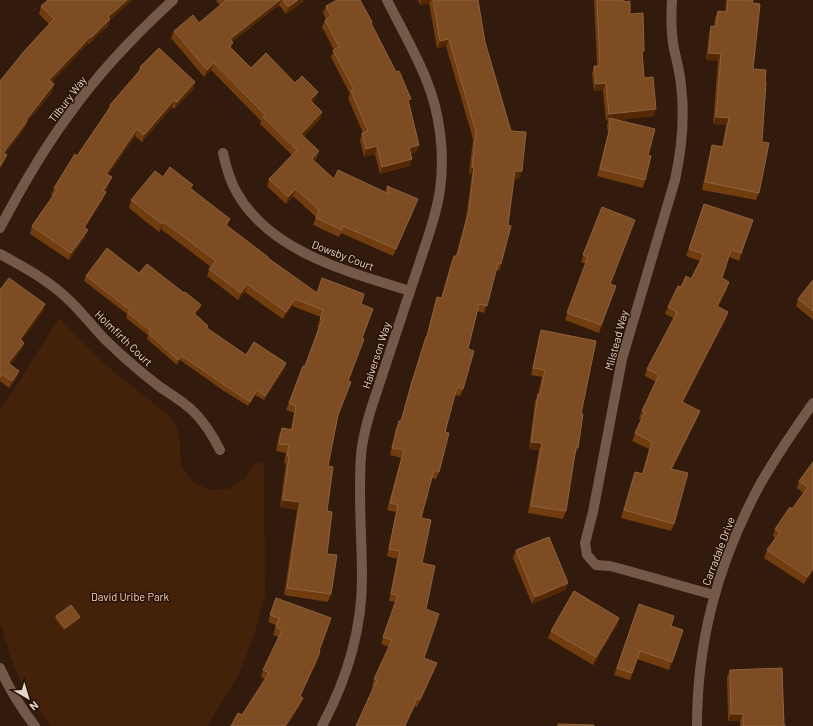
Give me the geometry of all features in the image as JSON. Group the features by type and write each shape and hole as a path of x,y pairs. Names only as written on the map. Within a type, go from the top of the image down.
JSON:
{"street":[{"name":"Tilbury Way","path":"0,228 45,149 72,110 128,43 173,0"},
{"name":"Halverson Way","path":"322,726 339,692 350,661 360,607 362,579 360,478 361,455 365,431 430,231 440,190 442,173 441,139 437,118 426,80 387,0"},
{"name":"Milstead Way","path":"672,0 672,33 679,68 683,105 679,162 622,359 593,512 585,543 587,555 596,565 610,566 714,595"},
{"name":"Dowsby Court","path":"223,153 231,182 237,194 257,220 271,231 301,252 317,260 410,291"},
{"name":"Holmfirth Court","path":"0,254 54,286 116,350 152,381 194,412 214,437 220,450"},
{"name":"Carradale Drive","path":"697,726 698,690 702,652 709,614 721,572 756,492 813,403"},
{"path":"0,668 5,681 16,700 35,726"}],"green space":[{"name":"David Uribe Park","path":"59,318 108,367 172,418 179,434 181,465 195,484 211,490 228,489 245,479 255,462 264,464 265,595 254,636 239,674 207,726 51,726 36,706 15,670 0,622 0,411"}],"building":[{"path":"48,0 127,0 108,17 110,19 92,37 91,36 49,80 54,84 3,153 7,155 0,166 0,81 26,49 54,19 41,6"},
{"path":"224,0 280,0 230,39 233,43 229,46 251,68 266,53 295,83 302,76 318,92 310,100 322,112 301,134 319,151 312,159 334,179 338,170 389,194 387,186 418,199 396,249 343,226 342,230 316,218 319,210 296,189 288,197 269,179 297,150 263,117 265,115 214,63 207,70 174,31 193,15 199,23 225,1"},
{"path":"283,0 298,0 288,7"},
{"path":"337,0 360,0 396,72 399,71 411,99 408,100 419,145 409,148 412,159 382,167 377,146 366,149 362,133 368,131 351,91 354,90 333,50 339,47 325,20 331,16 326,6"},
{"path":"433,0 478,0 485,42 511,131 526,132 522,171 515,171 508,225 511,226 501,264 498,263 487,306 479,304 468,349 474,351 463,389 457,387 445,432 449,433 439,472 434,470 421,518 431,520 422,563 435,566 426,609 439,614 424,658 437,663 420,700 417,698 405,726 356,726 377,680 374,679 392,640 383,637 398,595 391,594 400,551 389,549 398,505 390,503 404,450 392,448 399,421 401,421 427,337 437,297 442,298 454,256 457,256 469,211 474,167 472,167 476,132 449,39 440,41"},
{"path":"597,0 630,1 630,14 643,13 644,51 642,51 644,78 653,77 656,109 609,114 606,83 596,84 594,66 600,66"},
{"path":"728,0 753,0 752,3 760,4 753,69 766,70 762,142 769,143 759,193 705,182 712,145 723,147 729,118 716,117 721,54 709,53 711,26 716,27 718,11 727,12"},
{"path":"159,48 195,82 177,102 174,100 144,135 137,129 106,174 112,177 103,191 106,192 84,227 88,230 71,253 32,226 57,190 54,188 75,154 77,156 111,106 110,105 141,69 140,67"},
{"path":"609,118 655,129 648,155 651,156 645,180 600,169 610,127"},
{"path":"170,167 193,185 190,188 230,219 226,225 268,258 317,293 322,278 364,294 361,304 373,309 362,338 364,339 348,381 351,382 338,415 328,466 333,467 327,511 332,512 327,554 337,555 331,594 287,588 300,502 283,500 289,445 279,444 282,428 292,430 296,406 289,403 322,320 320,319 323,310 295,299 286,312 247,284 241,293 209,269 216,261 164,222 162,224 131,200 155,171 163,177"},
{"path":"704,204 753,220 741,253 731,250 722,278 729,282 717,306 728,312 682,402 700,411 671,469 688,473 674,524 624,510 635,472 643,474 652,442 635,433 645,412 642,411 659,375 647,369 677,312 668,307 678,286 681,287 686,276 691,279 704,254 689,249"},
{"path":"602,207 635,220 610,284 616,286 601,325 567,313 588,257 583,255"},
{"path":"107,248 139,273 147,264 184,293 185,292 201,305 194,313 208,326 207,328 246,355 254,342 286,363 265,396 257,390 250,402 182,356 178,360 149,334 151,331 128,313 130,310 86,276"},
{"path":"9,278 45,304 20,339 24,343 8,363 19,371 12,381 2,374 0,377 0,290"},
{"path":"813,280 813,311 798,299"},
{"path":"541,330 596,341 581,414 583,414 578,448 576,447 566,511 531,506 542,443 531,442 538,394 540,395 545,370 533,368"},
{"path":"813,462 813,568 807,577 767,550 780,532 775,529 790,507 792,509 808,487 799,481"},
{"path":"549,537 568,583 535,597 516,550"},
{"path":"574,591 619,618 596,657 551,631"},
{"path":"276,598 331,618 319,651 320,652 300,696 303,698 285,726 231,726 238,713 242,715 269,673 263,670 282,630 276,627 279,618 270,615"},
{"path":"639,604 674,616 671,626 683,630 672,662 640,651 632,673 617,668"},
{"path":"71,605 80,617 65,628 56,616"},
{"path":"782,668 785,726 743,726 743,714 731,714 730,670"},
{"path":"558,724 594,725 594,726 558,726"}]}
